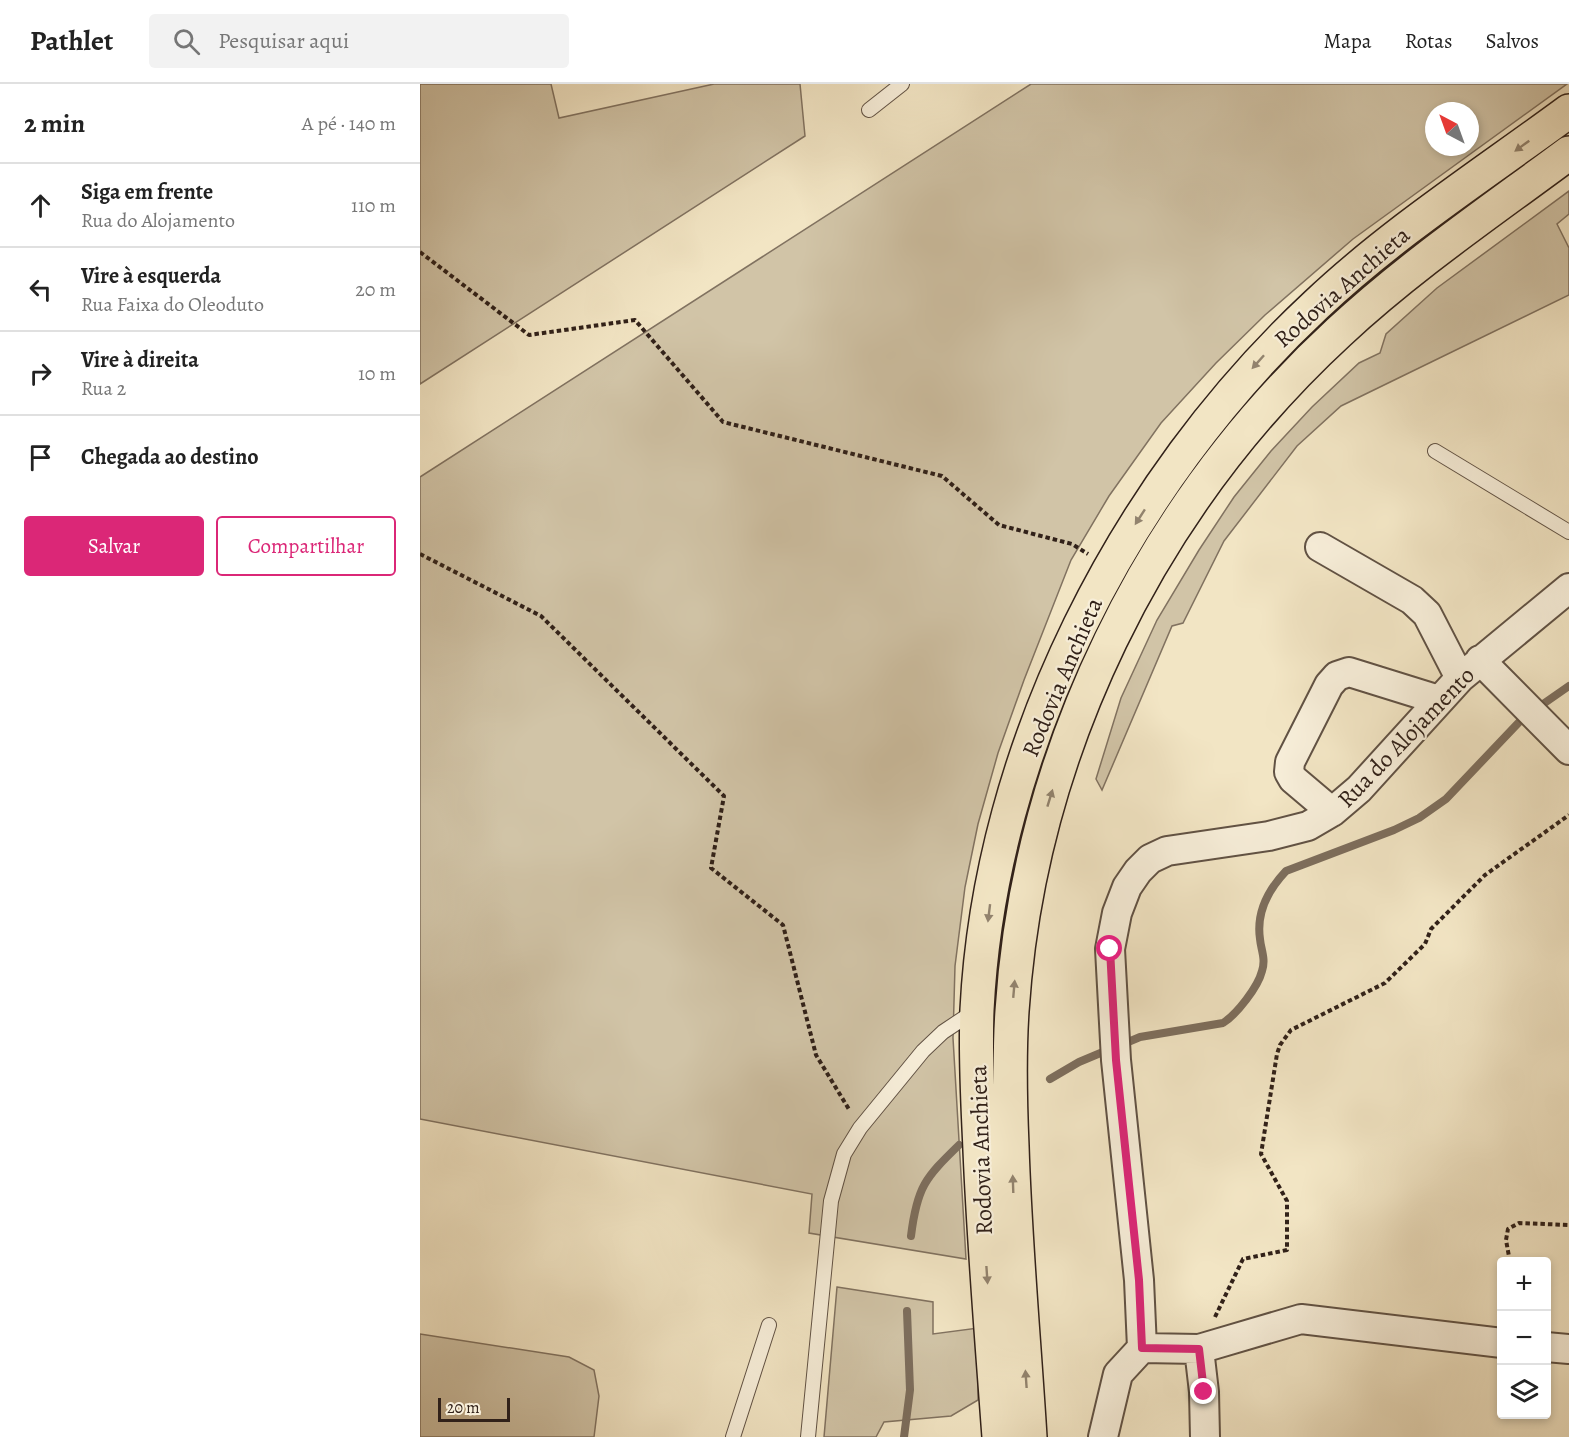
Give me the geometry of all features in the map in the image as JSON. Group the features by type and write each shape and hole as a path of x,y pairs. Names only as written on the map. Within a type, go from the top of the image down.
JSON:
{"highway":[{"name":"Rodovia Anchieta","path":"999,1437 982,1199 976,1077 977,1008 990,902 1012,805 1034,736 1064,659 1137,522 1189,445 1280,339 1318,302 1388,244 1569,111"},
{"name":"Rodovia Anchieta","path":"1030,1437 1013,1195 1010,1072 1012,1011 1024,912 1045,814 1091,682 1116,628 1165,541 1222,459 1267,405 1337,334 1409,270 1569,153"}],"street":[{"path":"1320,547 1412,600 1427,614 1470,669 1519,699 1569,750"},
{"name":"Rua do Alojamento","path":"1142,1348 1139,1280 1116,1060 1110,949 1117,913 1127,887 1150,859 1167,851 1269,836 1308,826 1332,812 1359,789 1470,669 1569,588"},
{"path":"1332,812 1293,779 1289,772 1290,762 1333,680 1349,672 1439,700"},
{"path":"1102,1437 1118,1374 1142,1348 1199,1349 1301,1318 1497,1342"},
{"path":"1551,1347 1569,1348"},
{"path":"1199,1349 1204,1392 1205,1437"}],"lane":[{"path":"869,110 902,84"},
{"path":"1435,451 1569,532"},
{"path":"808,1437 831,1201 844,1154 860,1128 923,1051 943,1032 977,1008"},
{"path":"733,1437 769,1325"}],"path":[{"path":"420,252 529,335 635,320 723,422 942,476 999,525 1072,544 1111,567"},
{"path":"420,554 541,616 724,796 711,867 783,925 816,1055 860,1128"},
{"path":"1199,1349 1243,1259 1287,1250 1287,1201 1261,1154 1276,1054 1280,1045 1291,1030 1385,983 1425,944 1431,929 1485,874 1569,815"},
{"path":"1509,1257 1506,1240 1508,1229 1519,1223 1569,1225"}],"shaded area":[{"path":"420,84 551,84 559,118 714,84 800,84 805,136 420,384"},
{"path":"1031,84 1567,84 1479,148 1479,102 1425,102 1425,156 1468,156 1353,239 1265,315 1216,363 1161,423 1109,496 1071,560 998,753 978,824 965,887 955,966 953,1038 966,1259 809,1233 812,1194 420,1119 420,477"},
{"path":"1569,191 1569,214 1557,224 1569,248 1569,295 1341,406 1297,446 1224,541 1183,623 1172,626 1102,790 1096,779 1121,698 1157,620 1234,497 1271,451 1312,407 1359,363 1380,353 1386,334 1437,288"},
{"path":"837,1287 933,1302 933,1334 978,1328 978,1400 951,1416 884,1422 876,1437 824,1437"},
{"path":"420,1334 569,1357 594,1370 599,1396 594,1437 420,1437"}],"waterway":[{"path":"1121,1045 1140,1037 1223,1023 1229,1019 1246,1000 1260,977 1264,962 1259,929 1262,910 1269,893 1286,871 1394,830 1419,818 1446,799 1523,718 1569,686"},
{"path":"1050,1079 1079,1062 1110,1049"},
{"path":"911,1236 916,1206 924,1184 959,1145"},
{"path":"904,1437 910,1390 907,1311"}],"route":[{"path":"1110,949 1116,1060 1139,1280 1142,1348 1199,1349 1204,1392"}]}
